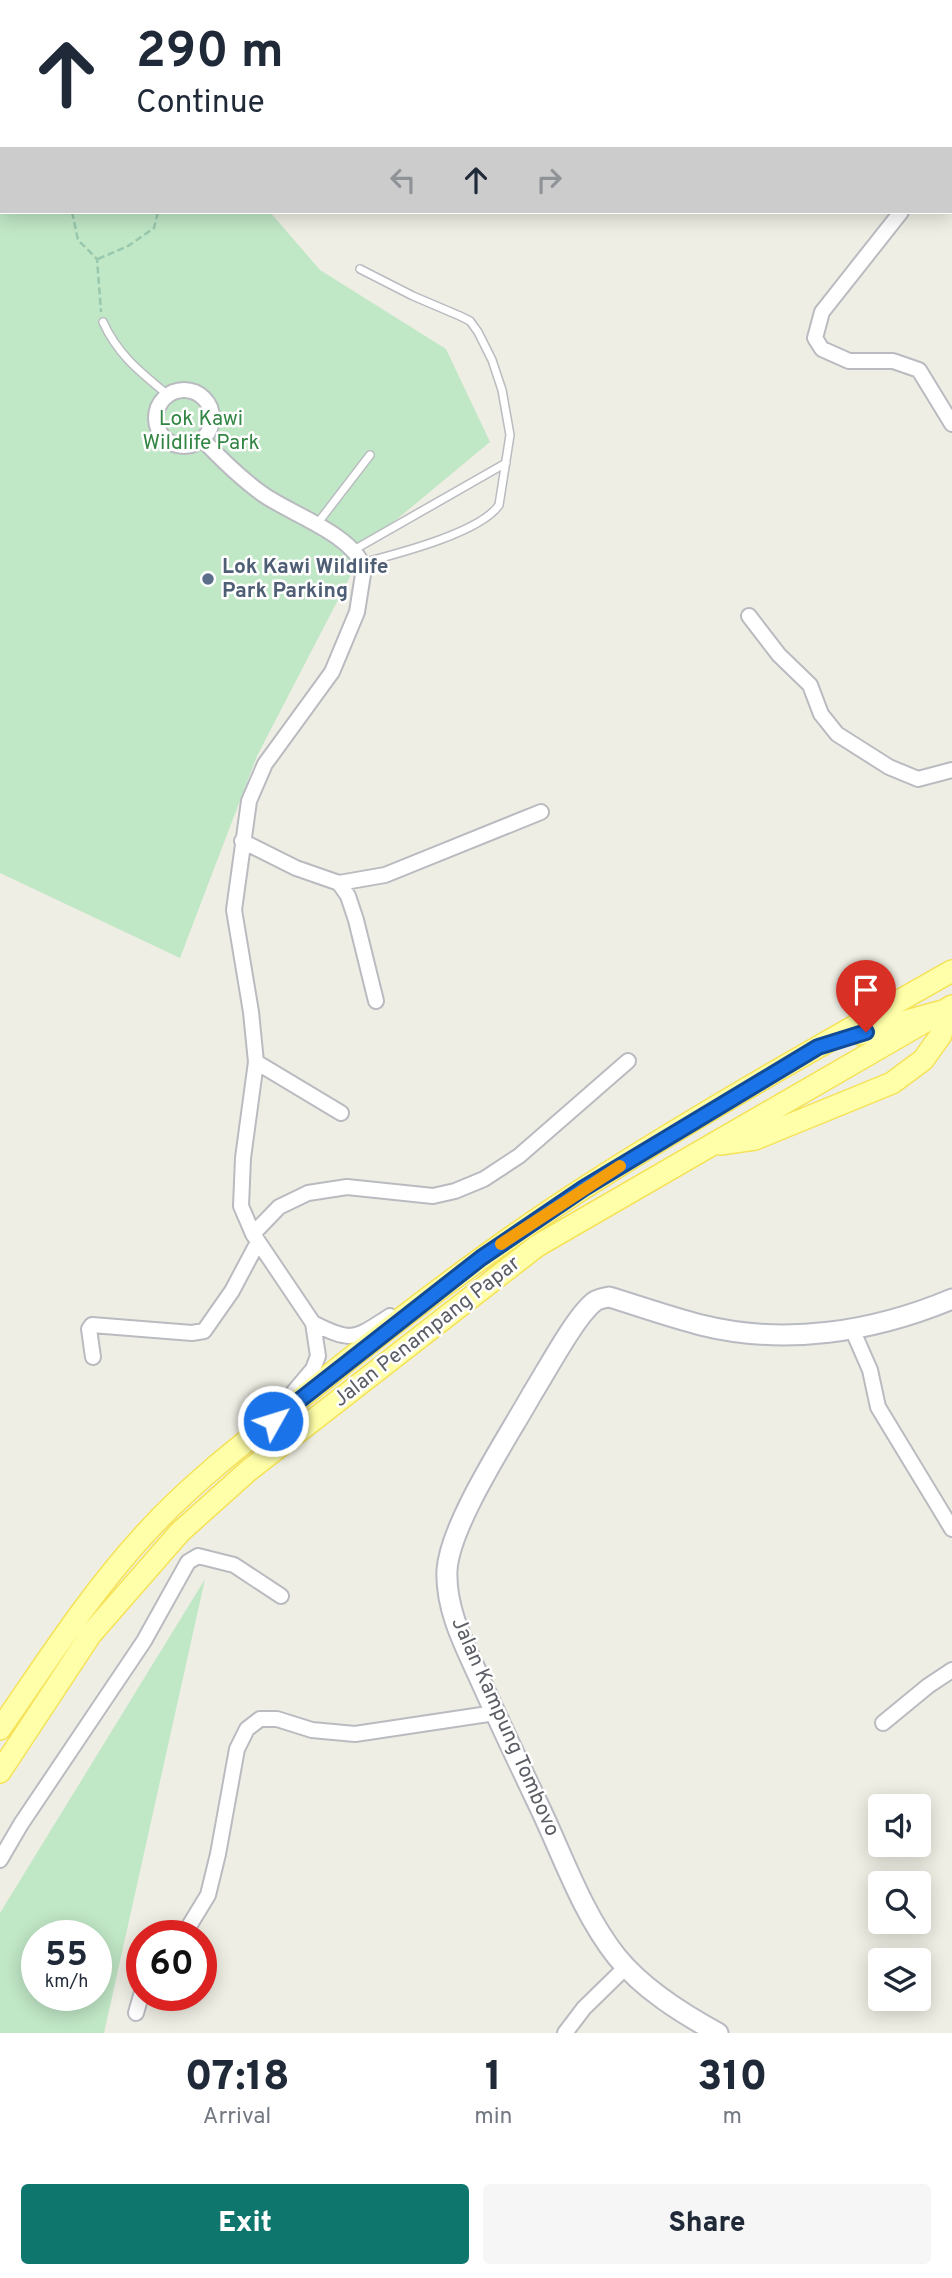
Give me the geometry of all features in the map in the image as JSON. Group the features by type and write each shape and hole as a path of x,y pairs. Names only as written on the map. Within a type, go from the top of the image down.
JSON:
{"main road":[{"name":"Jalan Penampang Papar","path":"0,1729 99,1587 130,1551 184,1496 258,1433 481,1258 584,1188 818,1047 952,971"},
{"name":"Jalan Penampang Papar","path":"0,1772 91,1634 180,1532 248,1471 537,1246 949,1008"},
{"path":"818,1047 949,1008"},
{"path":"710,1145 755,1139 892,1083 923,1060 941,1035 949,1008"}],"street":[{"path":"899,214 822,312 815,338 822,349 849,361 893,361 919,370 952,424"},
{"path":"181,390 196,392 207,401 213,414 211,428 203,440 188,447 173,445 161,436 156,422 158,407 168,395 181,390"},
{"path":"203,440 240,477 266,496 339,539 362,563 365,575 357,612 332,672 265,764 249,801 242,841 234,910 251,1012 256,1062 241,1206 256,1238 313,1322 318,1356 313,1369 258,1433"},
{"path":"749,616 779,655 810,685 821,714 837,734 863,753 918,779 952,770"},
{"path":"242,841 296,868 339,883 385,875 541,812"},
{"path":"339,883 348,896 359,929 376,1000"},
{"path":"93,1357 89,1329 92,1325 192,1334 204,1331 232,1291 256,1238 279,1206 308,1193 347,1187 433,1196 456,1191 484,1180 519,1156 628,1061"},
{"path":"256,1062 341,1113"},
{"path":"313,1322 340,1336 360,1335 406,1306 437,1292"},
{"name":"Jalan Kampung Tombovo","path":"718,2033 650,1989 614,1953 589,1913 457,1626 449,1600 447,1569 454,1543 484,1478 543,1376 583,1312 596,1300 609,1297 701,1325 749,1333 800,1335 880,1324 952,1299"},
{"path":"852,1329 870,1370 878,1408 952,1529"},
{"path":"0,1860 21,1824 145,1641 188,1562 198,1556 234,1565 281,1596"},
{"path":"883,1723 952,1670"},
{"path":"193,1920 208,1895 237,1749 247,1729 260,1719 277,1719 312,1730 355,1734 495,1713"},
{"path":"565,2033 584,2008 627,1966"}],"lane":[{"path":"360,268 470,321 492,360 502,390 510,435 499,505 493,515 410,550 362,563"},
{"path":"103,322 111,342 131,365 168,395"},
{"path":"316,525 370,456"},
{"path":"352,551 506,463"}],"path":[{"path":"72,214 78,240 97,259 97,286 103,322"},
{"path":"97,259 128,246 154,228 158,214"}],"green space":[{"name":"Lok Kawi Wildlife Park","path":"0,214 272,214 320,270 446,349 490,442 367,544 257,756 180,958 0,873"},
{"path":"205,1579 129,1920 126,1920 126,1934 112,1997 112,1920 21,1920 21,2011 109,2011 104,2033 0,2033 0,1913"}],"slow traffic":[{"path":"501,1244 620,1166"}],"place":[{"name":"Lok Kawi Wildlife Park Parking","path":"208,579"}],"route":[{"path":"273,1421 481,1258 584,1188 818,1047 866,1032"}]}
